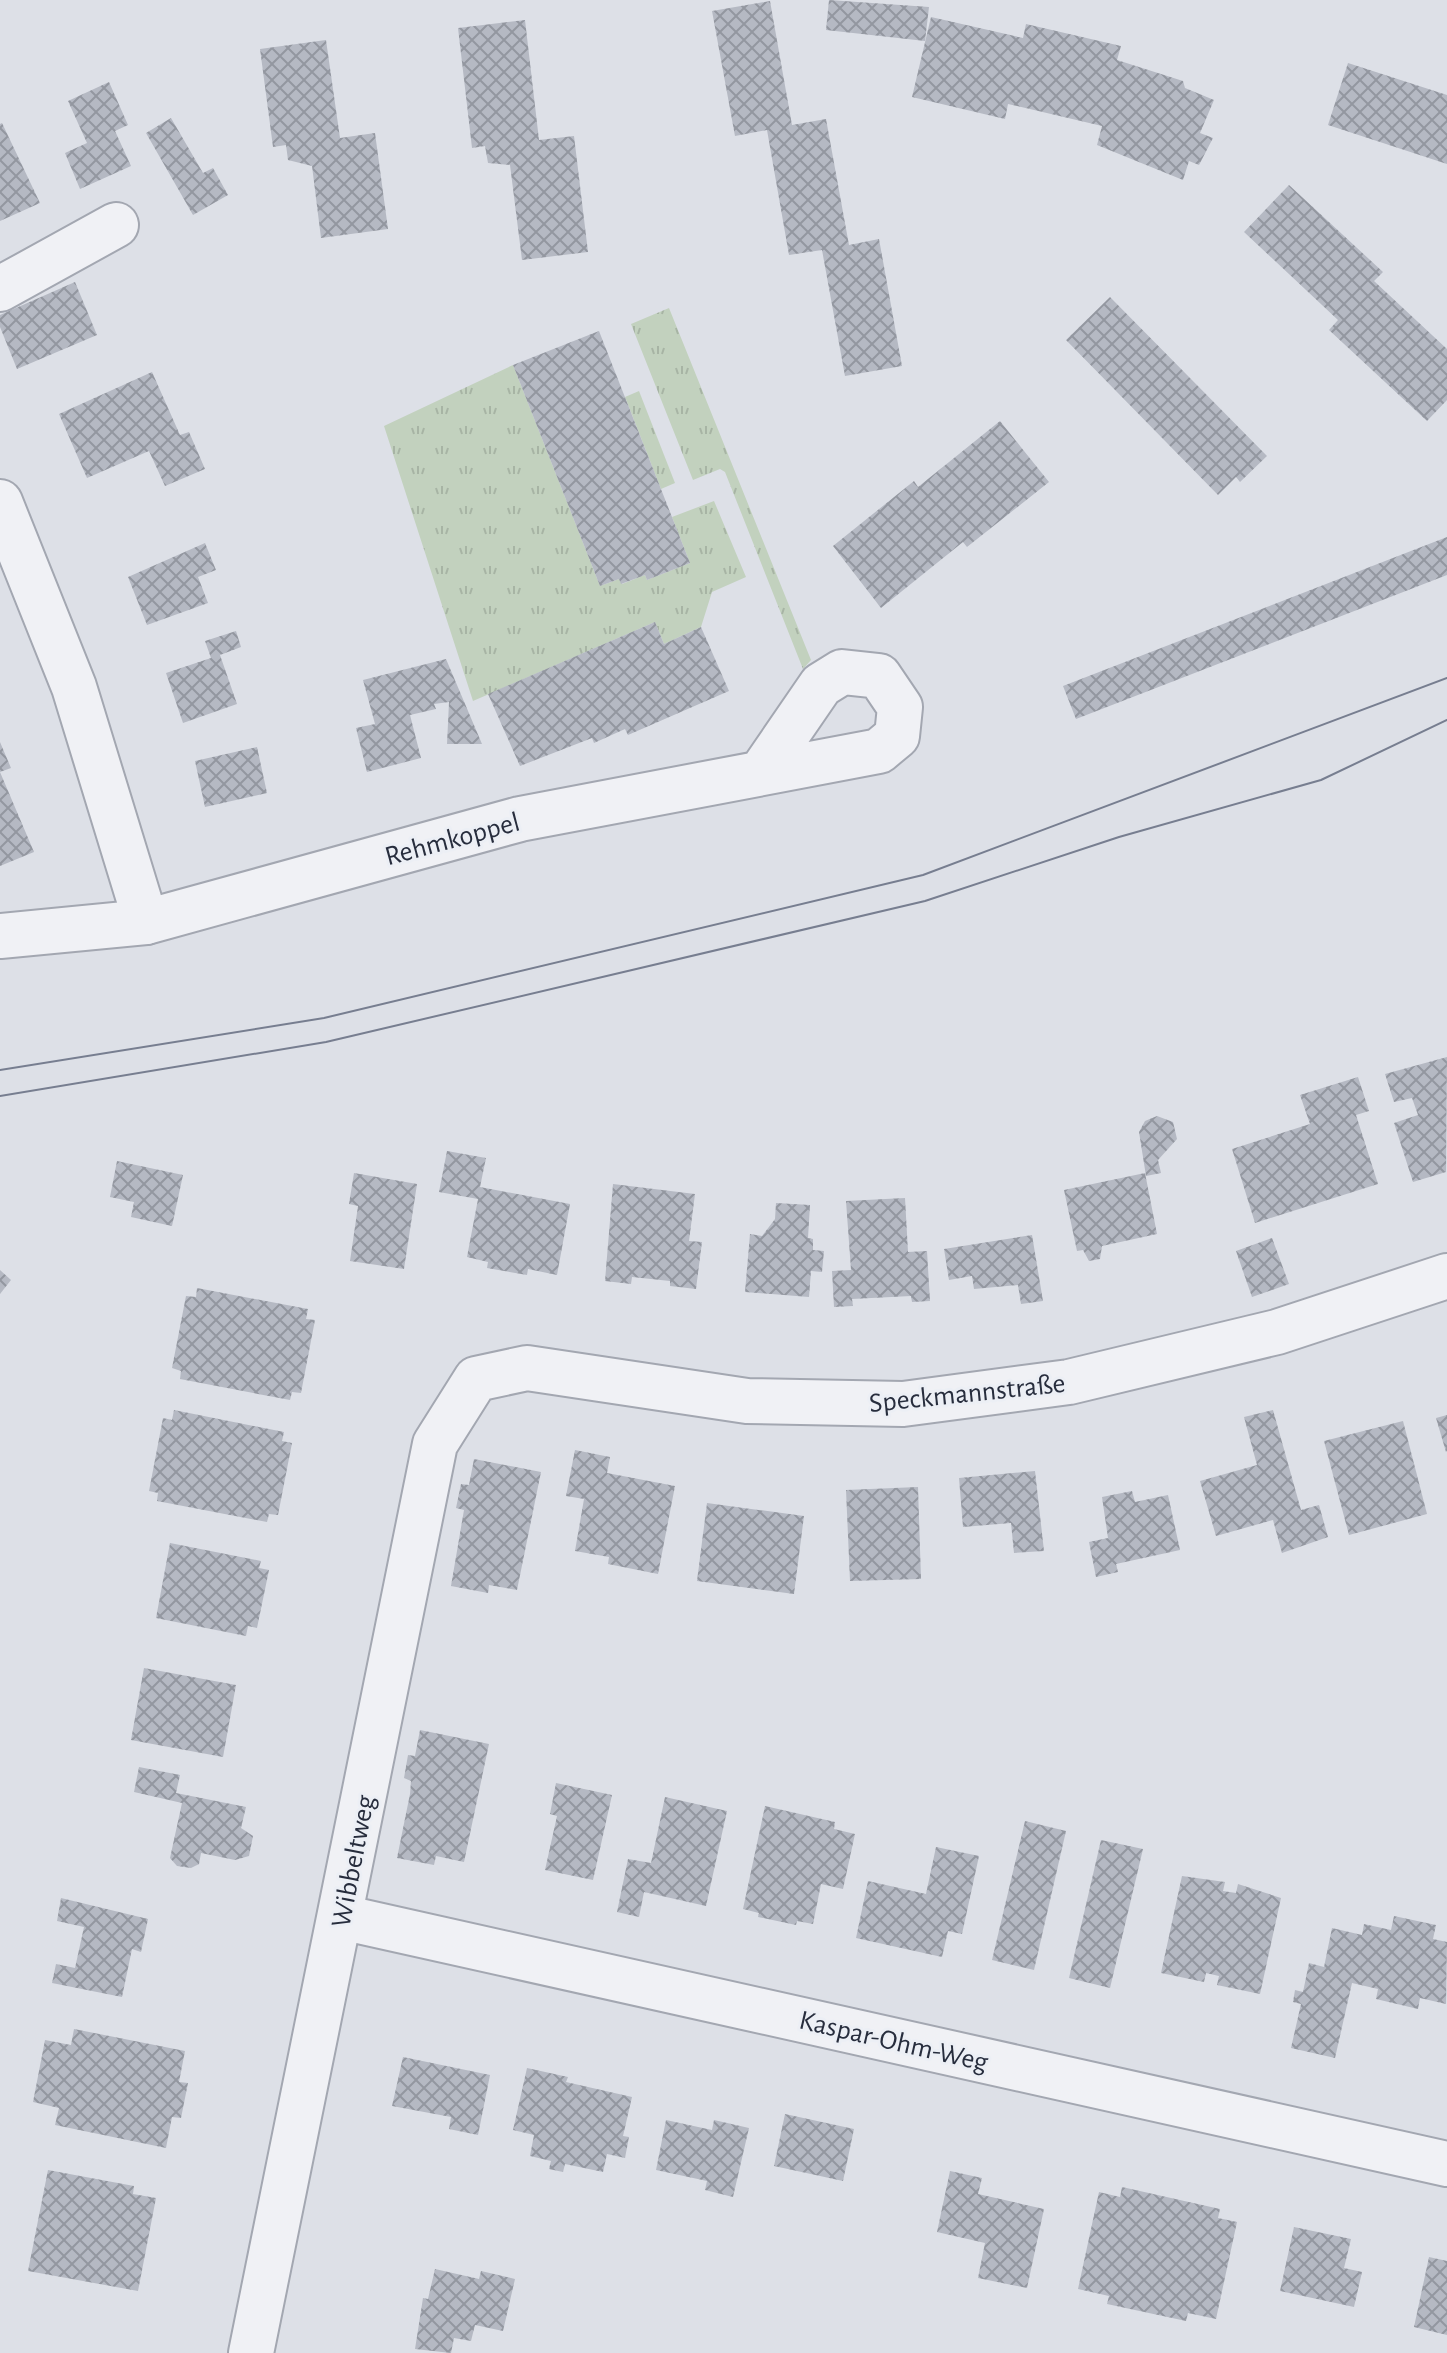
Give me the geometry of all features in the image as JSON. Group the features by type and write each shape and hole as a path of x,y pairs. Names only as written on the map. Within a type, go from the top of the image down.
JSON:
{"street":[{"path":"0,289 116,225"},
{"path":"0,502 74,687 146,922"},
{"name":"Rehmkoppel","path":"0,936 146,922 520,819 762,771"},
{"name":"Speckmannstraße","path":"476,1379 527,1368 747,1401 903,1404 1069,1382 1277,1332 1447,1276"},
{"name":"Wibbeltweg","path":"251,2353 435,1444 476,1379"},
{"name":"Kaspar-Ohm-Weg","path":"341,1917 1447,2164"}],"green space":[{"path":"669,308 811,660 803,669 725,472 720,469 693,480 631,324"},
{"path":"513,365 600,586 619,579 622,584 645,575 647,580 690,563 672,517 714,501 746,577 712,592 701,627 664,644 655,622 473,701 384,426"},
{"path":"639,391 675,483 661,489 625,397"}],"building":[{"path":"829,0 929,7 925,41 826,30"},
{"path":"770,1 792,125 826,119 849,245 879,239 902,366 845,376 822,250 789,255 767,130 735,136 712,11"},
{"path":"931,17 1023,38 1026,24 1121,46 1117,60 1183,81 1185,88 1214,100 1200,133 1213,138 1199,165 1189,161 1183,180 1097,145 1102,126 1008,104 1005,119 912,97"},
{"path":"525,20 539,140 574,136 588,252 522,260 510,165 488,163 485,146 472,148 458,28"},
{"path":"326,40 340,138 375,133 388,229 321,238 312,166 288,160 286,145 273,147 260,49"},
{"path":"1348,63 1447,95 1447,164 1328,125"},
{"path":"109,82 128,125 115,131 131,166 80,189 65,153 87,143 68,101"},
{"path":"171,118 203,173 213,168 228,195 193,215 146,133"},
{"path":"0,124 40,203 0,221"},
{"path":"1289,185 1383,272 1374,281 1447,349 1447,400 1427,421 1329,330 1338,320 1244,232"},
{"path":"75,282 97,335 17,369 0,327 0,315"},
{"path":"1110,297 1267,456 1240,482 1236,477 1218,495 1066,340"},
{"path":"599,331 690,563 647,580 645,575 621,584 619,579 600,586 513,365"},
{"path":"152,372 180,435 189,432 205,469 165,486 149,451 87,478 59,414"},
{"path":"1000,421 1049,482 967,547 963,542 881,608 833,546 914,481 918,487"},
{"path":"1447,537 1447,575 1076,719 1063,686"},
{"path":"205,543 216,570 198,577 208,603 147,625 128,577"},
{"path":"655,622 664,644 701,627 729,691 628,735 625,729 594,743 592,738 520,766 488,694"},
{"path":"236,631 241,647 220,655 237,704 183,723 166,673 211,658 205,641"},
{"path":"446,659 482,744 447,744 449,702 434,704 436,709 410,715 421,758 367,772 356,728 375,724 363,680"},
{"path":"0,742 11,768 0,772"},
{"path":"257,747 267,793 205,807 195,761"},
{"path":"0,772 34,852 0,866"},
{"path":"1447,1057 1446,1172 1413,1182 1394,1123 1418,1115 1412,1098 1394,1102 1385,1074"},
{"path":"1358,1077 1369,1111 1356,1115 1378,1184 1255,1223 1232,1149 1310,1124 1300,1095"},
{"path":"1157,1116 1173,1122 1177,1139 1158,1160 1161,1173 1146,1176 1139,1132 1145,1121"},
{"path":"447,1151 486,1158 480,1187 570,1204 557,1275 528,1269 527,1275 487,1268 488,1262 467,1257 478,1199 439,1192"},
{"path":"117,1161 183,1175 172,1226 131,1217 134,1202 110,1197"},
{"path":"354,1173 417,1184 404,1269 350,1261 358,1206 349,1204"},
{"path":"1145,1173 1157,1234 1102,1246 1100,1259 1089,1261 1083,1250 1077,1251 1064,1190"},
{"path":"613,1184 695,1194 689,1241 702,1242 696,1289 670,1286 670,1281 632,1277 631,1284 605,1281"},
{"path":"905,1198 908,1252 927,1251 930,1301 912,1302 911,1296 852,1299 853,1306 834,1307 832,1271 851,1270 846,1201"},
{"path":"776,1203 810,1205 808,1238 813,1239 813,1250 824,1251 822,1272 811,1271 809,1297 745,1292 750,1234 762,1236 775,1219"},
{"path":"1032,1235 1043,1301 1021,1304 1018,1285 974,1289 972,1276 949,1280 944,1249"},
{"path":"1272,1238 1289,1284 1252,1297 1236,1251"},
{"path":"0,1270 11,1280 0,1294"},
{"path":"197,1288 308,1309 306,1319 315,1320 301,1393 292,1392 290,1400 180,1379 181,1371 172,1368 186,1296 196,1297"},
{"path":"174,1410 284,1432 282,1441 292,1443 278,1515 269,1514 267,1522 157,1501 158,1493 149,1491 163,1418 172,1420"},
{"path":"1273,1410 1301,1510 1319,1505 1328,1537 1282,1553 1273,1520 1216,1536 1200,1481 1257,1465 1244,1417"},
{"path":"1447,1415 1447,1451 1446,1452 1436,1418"},
{"path":"1403,1421 1427,1514 1349,1535 1324,1441"},
{"path":"575,1450 610,1457 607,1473 675,1486 658,1574 608,1564 609,1557 575,1551 584,1499 566,1496"},
{"path":"474,1459 541,1472 517,1590 489,1585 488,1593 451,1586 464,1510 456,1508 461,1484 469,1485"},
{"path":"1035,1471 1044,1551 1014,1553 1011,1523 963,1527 959,1478"},
{"path":"918,1487 921,1579 850,1581 846,1490"},
{"path":"1132,1491 1135,1502 1168,1495 1180,1550 1116,1564 1118,1572 1096,1577 1089,1542 1108,1538 1102,1497"},
{"path":"707,1503 804,1516 794,1594 697,1581"},
{"path":"170,1543 261,1561 259,1568 269,1570 257,1628 248,1626 246,1636 156,1618"},
{"path":"144,1668 236,1685 223,1757 131,1740"},
{"path":"420,1730 489,1744 464,1862 436,1856 434,1865 397,1858 410,1794 411,1781 404,1778 408,1755 415,1756"},
{"path":"139,1767 180,1775 176,1793 246,1807 241,1828 253,1836 249,1856 235,1860 201,1853 199,1864 191,1868 177,1866 170,1858 182,1803 134,1792"},
{"path":"556,1783 612,1795 593,1880 545,1870 557,1816 550,1814"},
{"path":"665,1797 727,1811 706,1906 644,1892 639,1917 617,1912 628,1859 651,1863"},
{"path":"765,1806 835,1822 834,1829 855,1834 843,1889 821,1884 813,1924 797,1921 796,1925 758,1917 759,1913 743,1909"},
{"path":"1025,1821 1066,1831 1034,1970 992,1960"},
{"path":"1101,1840 1143,1849 1110,1988 1069,1978"},
{"path":"936,1847 979,1856 962,1934 948,1931 942,1957 856,1938 868,1881 926,1894"},
{"path":"1182,1876 1225,1882 1223,1891 1236,1893 1238,1884 1281,1898 1260,1994 1217,1985 1219,1976 1206,1973 1204,1982 1161,1973"},
{"path":"61,1898 148,1919 141,1952 132,1949 122,1997 52,1983 56,1964 75,1968 84,1927 57,1921"},
{"path":"1394,1916 1436,1925 1433,1939 1447,1942 1446,2004 1420,1998 1418,2009 1376,1999 1378,1989 1352,1983 1335,2058 1291,2048 1301,2004 1293,2002 1295,1990 1303,1992 1309,1963 1324,1967 1332,1928 1362,1935 1364,1924 1391,1930"},
{"path":"74,2029 185,2051 179,2082 188,2083 181,2118 172,2117 166,2148 55,2125 59,2108 33,2102 45,2040 71,2045"},
{"path":"403,2057 490,2075 478,2135 449,2129 451,2117 392,2106"},
{"path":"527,2068 568,2077 566,2082 632,2097 623,2136 629,2137 625,2158 607,2154 603,2172 565,2164 563,2172 549,2169 551,2161 530,2156 534,2135 513,2130"},
{"path":"785,2114 854,2129 843,2181 774,2166"},
{"path":"666,2120 712,2130 714,2120 749,2128 733,2197 705,2190 707,2181 656,2170"},
{"path":"48,2170 134,2186 133,2194 156,2198 138,2291 28,2271"},
{"path":"950,2171 982,2178 978,2194 1044,2209 1027,2288 978,2278 985,2243 937,2232"},
{"path":"1122,2187 1220,2209 1218,2218 1237,2222 1216,2319 1188,2313 1186,2321 1107,2304 1109,2296 1078,2289 1099,2192 1120,2197"},
{"path":"1294,2227 1351,2239 1344,2268 1362,2272 1354,2307 1280,2291"},
{"path":"1429,2257 1447,2261 1447,2335 1414,2327"},
{"path":"435,2269 479,2279 481,2271 515,2279 503,2331 475,2325 471,2341 454,2338 451,2353 415,2349 423,2298 428,2299"}],"tram line":[{"path":"0,1070 324,1018 923,875 1447,678"},
{"path":"0,1096 326,1042 925,901 1119,837 1321,780 1447,720"}]}
